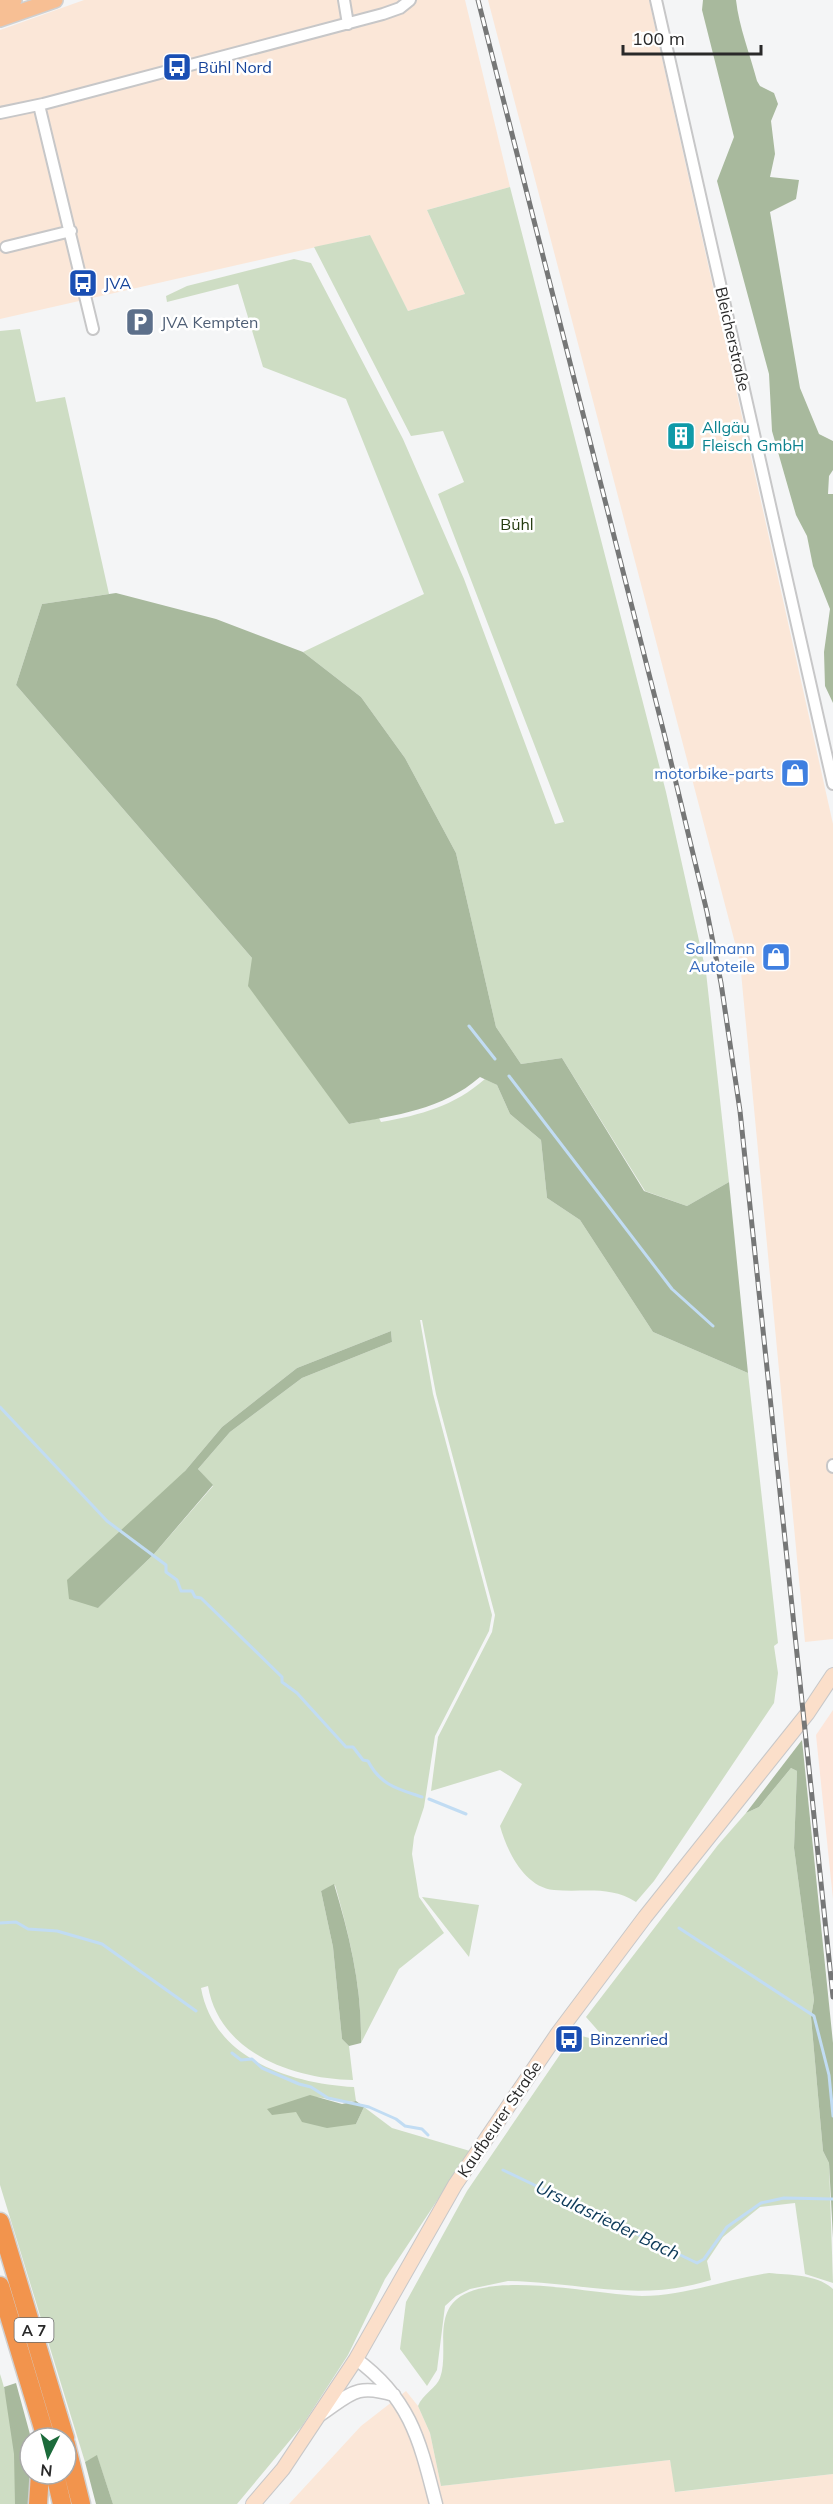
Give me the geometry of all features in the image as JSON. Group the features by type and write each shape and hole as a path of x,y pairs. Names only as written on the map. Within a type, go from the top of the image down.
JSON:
{"highway":[{"name":"A 7","path":"0,2222 60,2426"},
{"name":"A 7","path":"0,2286 43,2426"},
{"path":"35,2426 36,2398"},
{"path":"38,2504 39,2486"},
{"path":"58,2486 62,2504"},
{"path":"76,2486 81,2504"}],"main road":[{"path":"0,5 14,0"},
{"path":"0,19 55,0"},
{"name":"Kaufbeurer Straße","path":"820,1698 833,1675"},
{"name":"Kaufbeurer Straße","path":"253,2504 283,2469 320,2415 356,2359 455,2185 564,2025 820,1698 833,1685"}],"street":[{"path":"344,0 348,24"},
{"path":"0,113 39,105 348,24 400,8 410,0"},
{"name":"Bleicherstraße","path":"656,0 833,784"},
{"path":"39,105 93,329"},
{"path":"6,246 71,231"},
{"path":"356,2359 396,2395 418,2437 436,2504"},
{"path":"320,2415 362,2388 373,2388 396,2395"}],"shaded area":[{"path":"84,0 465,0 510,187 427,210 465,294 408,311 369,235 0,319 0,30"},
{"path":"488,0 649,0 833,824 833,1639 805,1642 740,962"},
{"path":"833,1710 833,1899 816,1735"},
{"path":"406,2391 418,2406 430,2433 441,2486 670,2460 676,2492 833,2474 833,2504 289,2504 361,2426"}],"green space":[{"path":"703,0 736,0 757,81 760,86 774,93 778,104 771,121 775,154 770,177 799,180 796,199 770,212 800,388 819,434 833,441 833,470 829,476 828,494 833,494 833,703 825,686 824,652 830,609 813,566 807,536 796,515 772,431 769,374 717,181 734,137 702,10"},
{"name":"Bühl","path":"510,187 666,792 706,972 729,1182 687,1206 645,1191 562,1058 521,1064 496,1027 456,853 405,758 361,697 303,652 424,594 346,399 263,367 238,284 167,302 166,296 187,286 294,259 311,263 403,439 464,579 555,824 564,822 438,494 464,482 443,431 411,436 314,247 370,235 408,311 465,294 427,210"},
{"path":"20,329 36,402 65,397 109,594 42,604 16,685 252,958 349,1124 379,1118 381,1122 436,1108 461,1096 485,1079 497,1085 510,1114 541,1140 547,1198 580,1220 653,1332 748,1373 778,1643 774,1646 778,1673 774,1703 654,1881 636,1902 616,1893 554,1890 543,1887 526,1875 512,1856 500,1826 522,1784 500,1770 431,1791 438,1737 492,1632 495,1615 436,1394 422,1320 420,1320 433,1394 492,1615 489,1631 435,1736 424,1807 414,1837 412,1854 419,1897 444,1933 399,1969 361,2043 357,1983 335,1885 321,1891 333,1947 342,2039 349,2046 353,2080 306,2074 262,2057 243,2044 227,2028 215,2009 208,1986 201,1988 209,2012 221,2033 258,2063 304,2080 354,2087 356,2101 307,2097 300,2099 296,2112 356,2124 364,2107 392,2128 470,2151 385,2279 348,2355 302,2426 237,2504 113,2504 97,2456 85,2462 78,2439 78,2426 74,2426 0,2185 0,331","holes":["391,1331 392,1342 302,1378 230,1432 198,1469 213,1486 154,1554 98,1608 185,1471 222,1427 297,1368"]},
{"path":"116,593 216,619 303,652 361,697 405,758 456,853 496,1027 521,1064 562,1058 644,1191 687,1206 729,1182 748,1373 653,1332 580,1220 547,1198 541,1140 510,1114 497,1085 480,1077 450,1097 418,1110 349,1124 248,986 252,958 16,685 42,604"},
{"path":"391,1331 392,1342 302,1378 230,1432 198,1469 213,1485 154,1554 98,1608 69,1599 67,1580 185,1471 222,1427 297,1368"},
{"path":"802,1740 833,2043 833,2238 829,2163 823,2151 811,2017 814,2000 794,1848 797,1771 791,1768 759,1807 746,1813"},
{"path":"791,1768 797,1771 794,1848 814,2000 811,2017 823,2151 829,2163 833,2283 805,2274 795,2203 760,2207 723,2237 707,2261 711,2280 684,2287 634,2291 508,2281 470,2289 456,2296 445,2306 437,2370 427,2386 400,2349 406,2302 467,2191 574,2034 597,2040 601,2034 586,2017 718,1845 746,1813 759,1807"},
{"path":"334,1884 350,1943 361,2023 361,2043 349,2046 342,2039 333,1947 321,1891"},
{"path":"422,1897 479,1905 469,1957"},
{"path":"310,2095 342,2104 356,2101 364,2107 356,2124 327,2128 302,2122 296,2112 272,2115 267,2109"},
{"path":"769,2273 819,2280 833,2289 833,2474 675,2492 670,2460 441,2486 430,2433 418,2406 440,2378 446,2316 457,2299 473,2291 494,2286 519,2285 623,2295 658,2295"},
{"path":"0,2374 13,2439 16,2475 15,2504 0,2504"},
{"path":"16,2383 28,2426 18,2426 18,2486 35,2486 34,2504 15,2504 14,2454 4,2387"},
{"path":"97,2455 113,2504 96,2504 85,2462"}],"waterway":[{"path":"469,1026 495,1059"},
{"path":"509,1076 672,1289 713,1326"},
{"path":"0,1407 107,1521 166,1565 166,1572 177,1580 181,1591 192,1591 195,1597 201,1598 282,1677 282,1682 297,1693 346,1747 353,1747 384,1781 422,1797"},
{"path":"429,1799 466,1814"},
{"name":"Ursulasrieder Bach","path":"0,1923 16,1922 28,1929 57,1931 102,1944 196,2011"},
{"path":"679,1928 814,2016 829,2075 833,2116"},
{"name":"Ursulasrieder Bach","path":"232,2053 241,2060 252,2059 262,2068 311,2087 328,2098 369,2107 396,2119 405,2126 422,2129 428,2135"},
{"name":"Ursulasrieder Bach","path":"503,2170 697,2263 704,2259 727,2227 761,2203 784,2198 833,2199"}],"railway":[{"path":"478,0 665,737 707,912 721,983 740,1111 833,1997"}],"place":[{"name":"Bühl Nord","path":"177,67"},
{"name":"JVA","path":"83,283"},
{"name":"JVA Kempten","path":"140,322"},
{"name":"Allgäu Fleisch GmbH","path":"681,436"},
{"name":"motorbike-parts","path":"795,773"},
{"name":"Sallmann Autoteile","path":"776,957"},
{"name":"Binzenried","path":"569,2039"}]}
